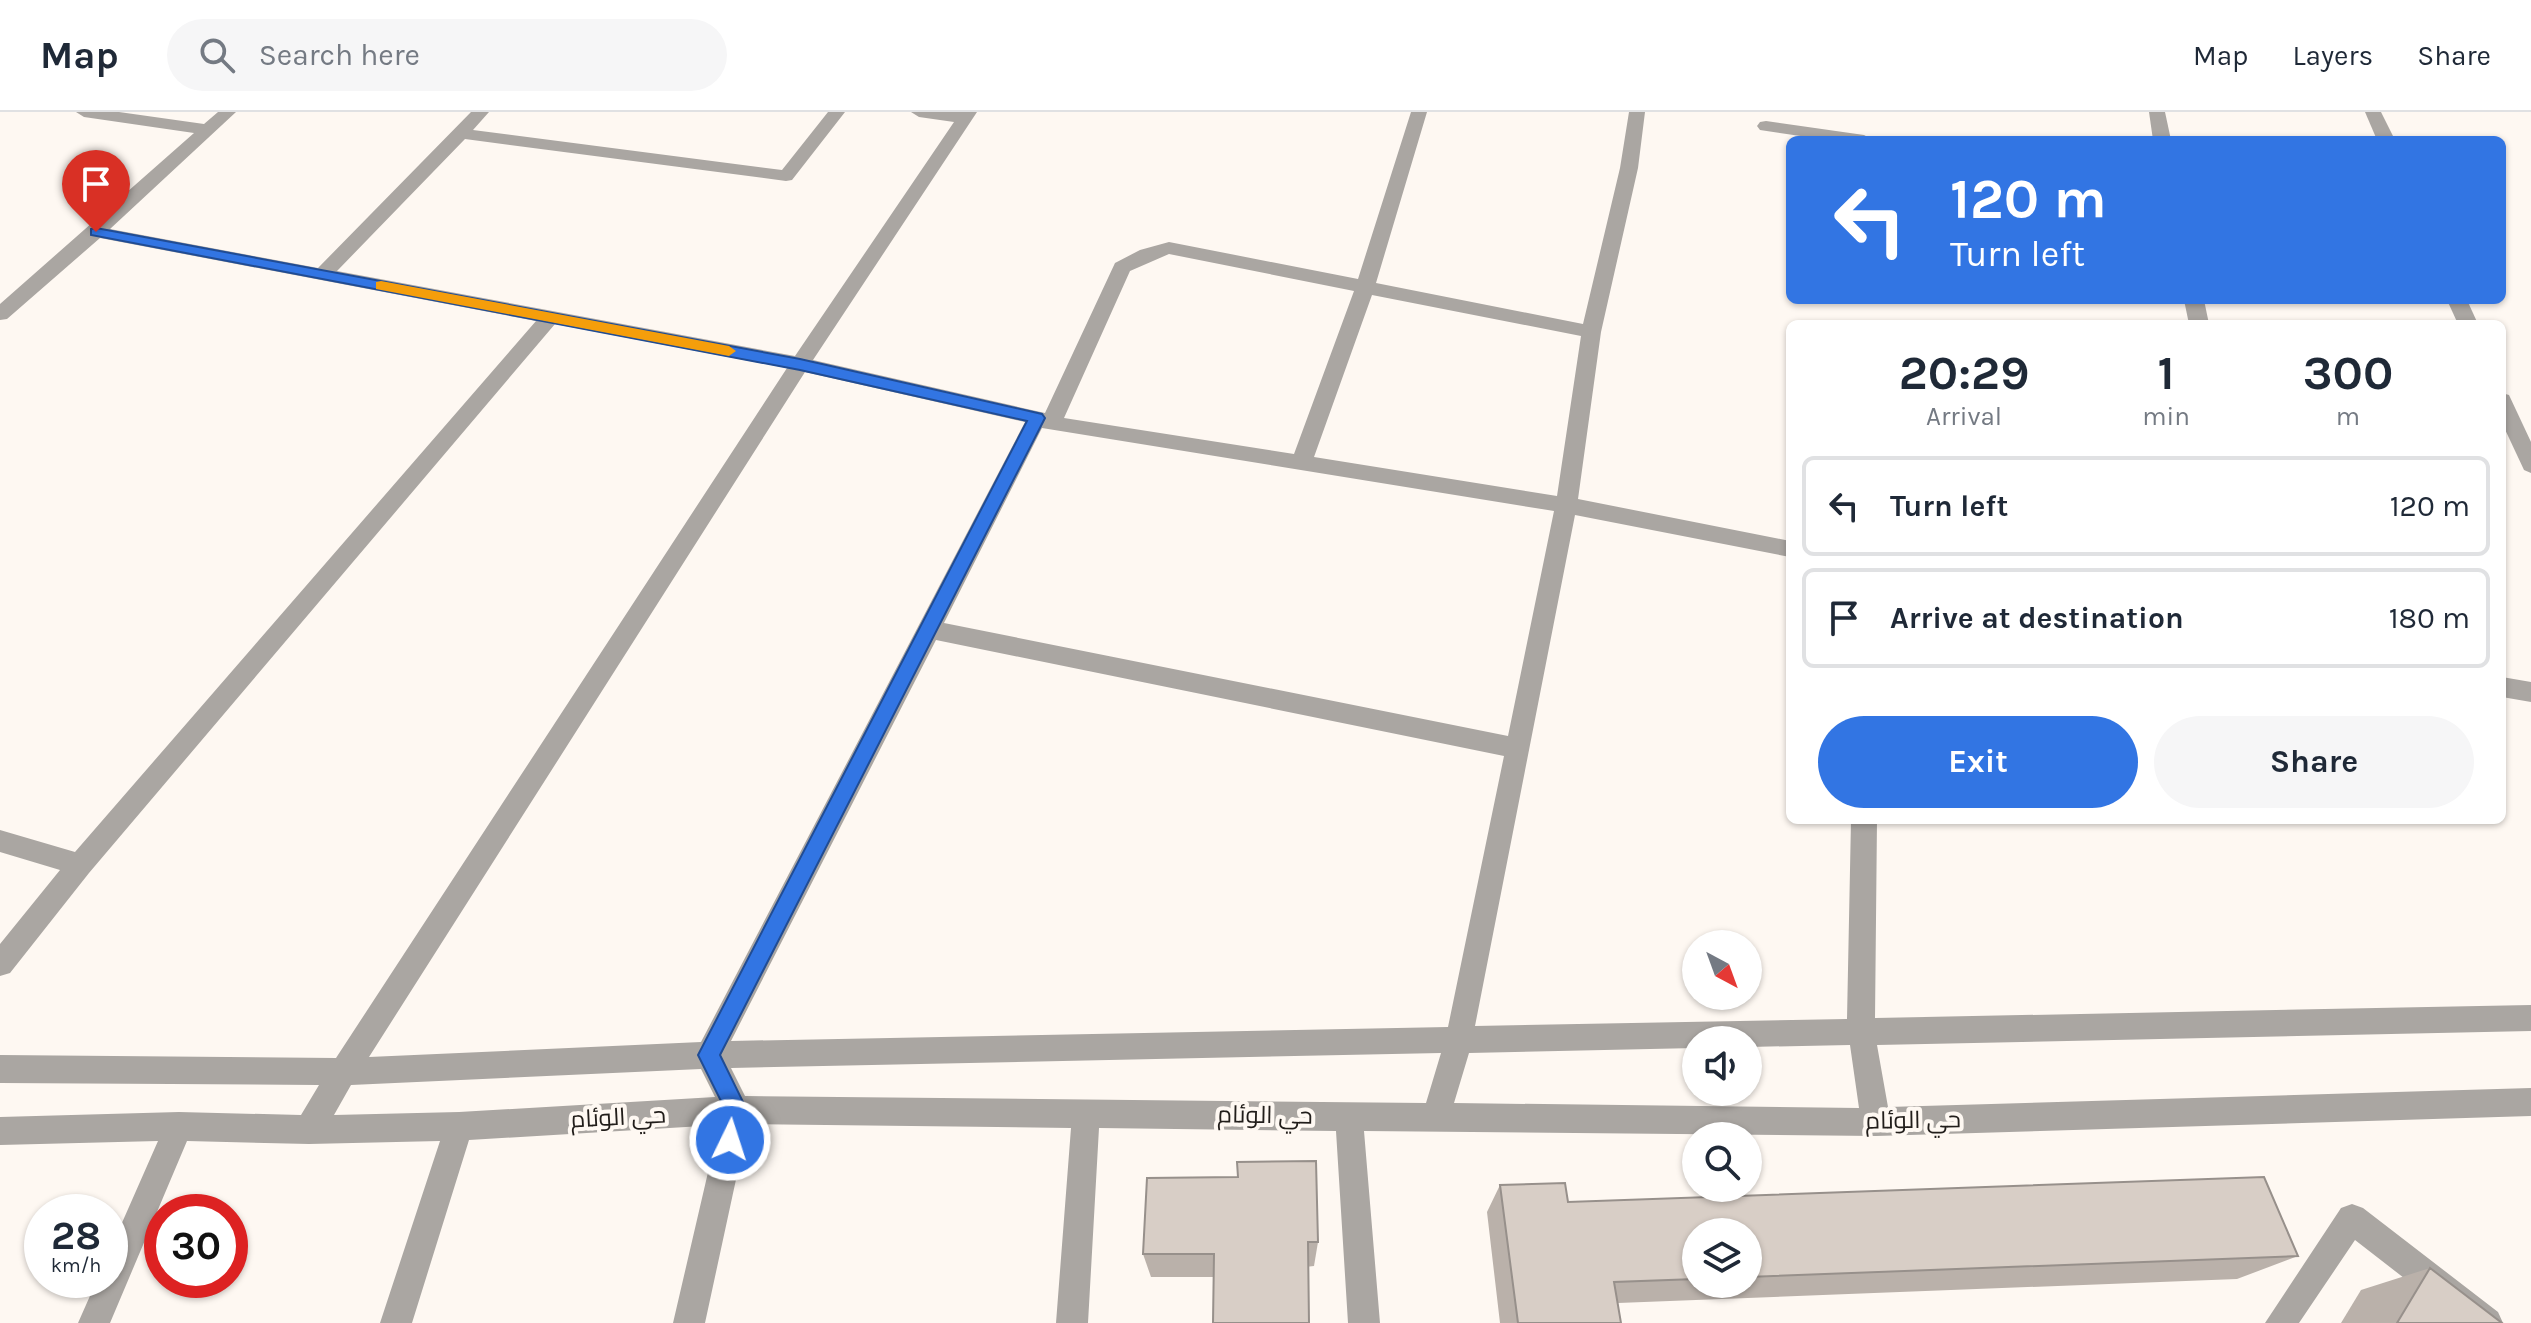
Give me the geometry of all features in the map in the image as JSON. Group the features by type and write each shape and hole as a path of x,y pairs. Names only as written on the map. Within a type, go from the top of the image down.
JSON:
{"street":[{"path":"84,112 207,130"},
{"path":"0,314 228,112"},
{"path":"322,275 481,112"},
{"path":"460,133 786,176 837,112"},
{"path":"919,112 967,115"},
{"path":"1301,463 1365,288 1419,112"},
{"path":"1436,1116 1459,1039 1566,505 1591,332 1629,168 1637,112"},
{"path":"2157,112 2161,136"},
{"path":"2373,112 2384,136"},
{"path":"309,1130 343,1072 800,364 967,115"},
{"path":"1766,126 1836,136"},
{"path":"96,232 800,364 1044,420 1566,505 1786,548"},
{"path":"709,1055 1122,267 1147,254 1169,248 1591,332"},
{"path":"0,964 80,865 551,316"},
{"path":"2506,406 2531,412"},
{"path":"2506,408 2531,465"},
{"path":"930,629 1516,748"},
{"path":"2506,688 2531,692"},
{"path":"1864,824 1861,1030 1876,1122"},
{"path":"0,841 80,865"},
{"path":"0,1069 343,1072 709,1055 2531,1018"},
{"path":"689,1323 737,1110 709,1055"},
{"name":"حي الوئام","path":"0,1131 179,1126 309,1130 459,1126 737,1110 1876,1122 2531,1102"},
{"path":"1072,1323 1086,1113"},
{"path":"1349,1116 1364,1323"},
{"path":"94,1323 179,1126"},
{"path":"396,1323 459,1126"},
{"path":"2281,1323 2352,1219 2487,1323"}],"building":[{"path":"1316,1161 1318,1242 1308,1242 1309,1323 1213,1323 1214,1254 1143,1254 1147,1178 1238,1177 1237,1162"},
{"path":"2264,1177 2298,1256 1762,1276 1762,1218 1682,1218 1682,1280 1614,1282 1621,1323 1518,1323 1500,1185 1565,1183 1568,1202 1682,1198 1682,1202 1762,1202 1762,1195"},
{"path":"2430,1268 2502,1323 2397,1323"}],"slow traffic":[{"path":"381,285 729,351"}],"route":[{"path":"96,232 800,364 1037,418 709,1055 737,1110 730,1140"}]}
